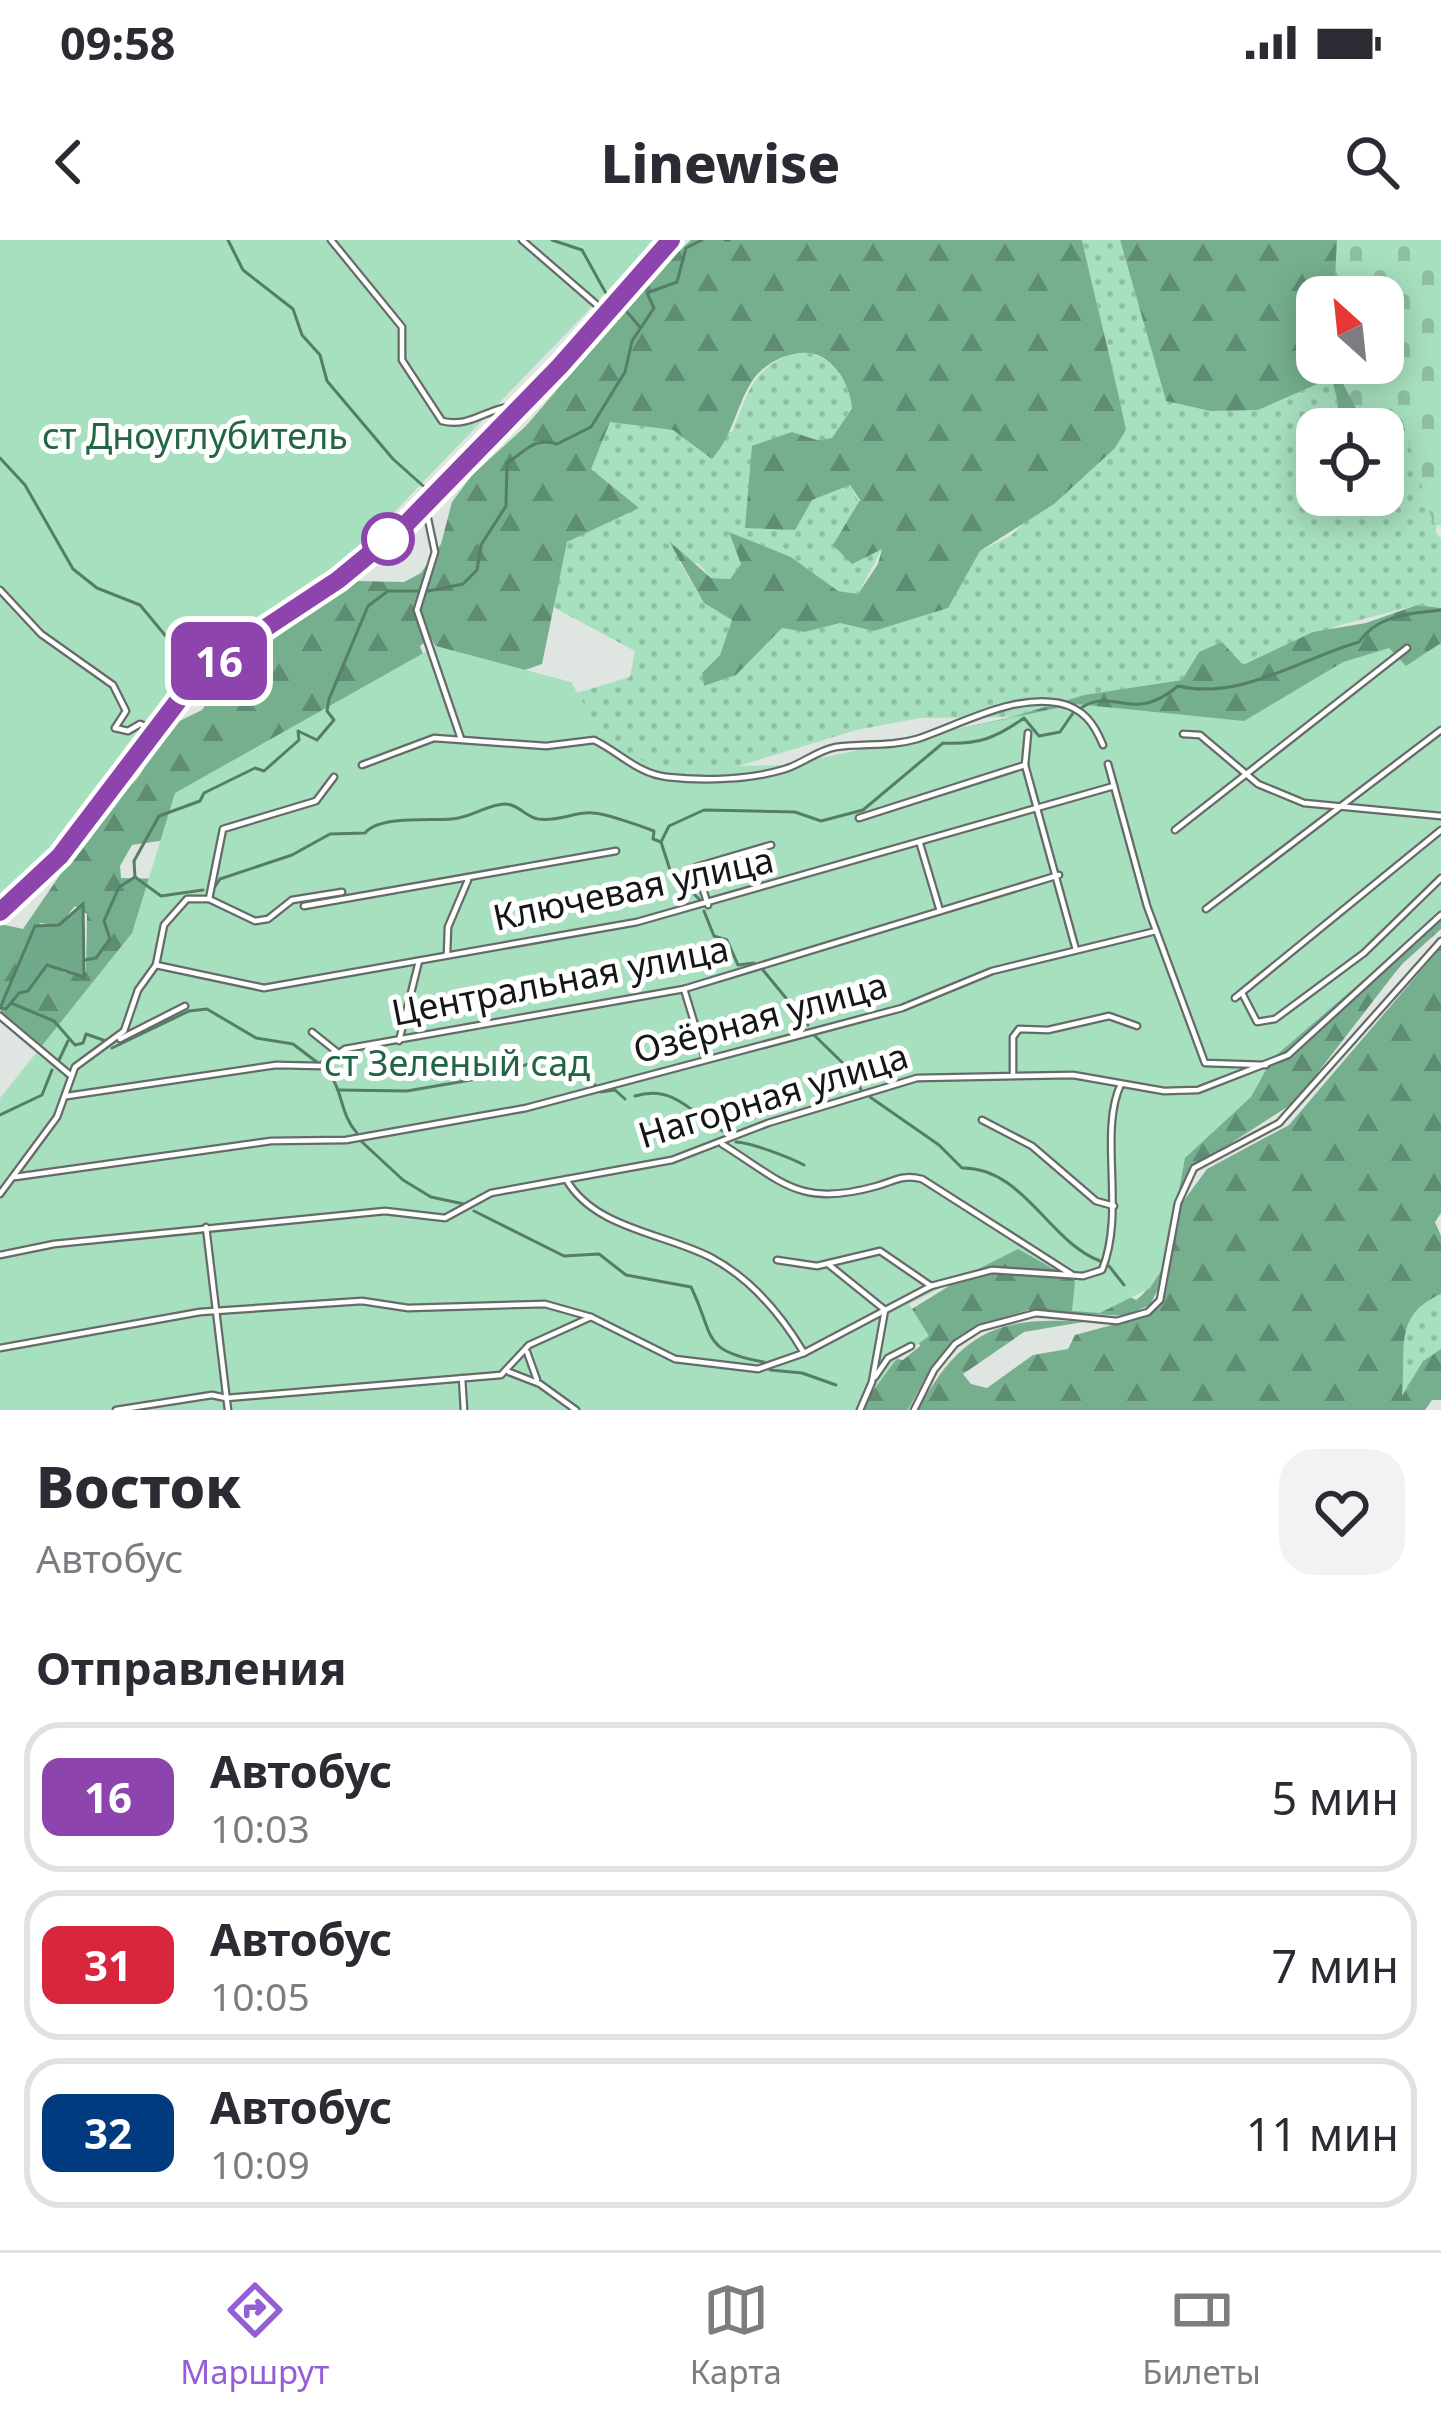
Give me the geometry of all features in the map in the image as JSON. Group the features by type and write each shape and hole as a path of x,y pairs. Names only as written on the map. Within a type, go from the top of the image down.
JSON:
{"street":[{"path":"331,240 402,326 402,360 442,422 470,423 505,406 520,409"},
{"path":"522,240 604,311"},
{"path":"0,912 60,856 153,729 232,650 338,580 425,505 520,409 671,240"},
{"path":"425,505 435,552 417,610 461,739"},
{"path":"0,590 41,634 113,685 126,712 115,728 120,733 140,724 153,729"},
{"path":"1174,830 1407,648"},
{"path":"362,765 434,738 546,746 594,740 639,769 664,777 730,777 782,770 836,747 878,747 916,739 972,717 1041,702 1075,709 1096,727 1102,745"},
{"path":"1206,909 1441,730"},
{"path":"1028,733 1025,764 1076,950"},
{"path":"1183,734 1208,740 1246,774 1304,803 1441,816"},
{"path":"860,818 1025,764"},
{"path":"1108,764 1156,931 1205,1063 1271,1065"},
{"path":"208,899 215,859 230,824 316,801 334,777"},
{"name":"Ключевая улица","path":"156,965 263,988 419,961 708,905 1114,786"},
{"path":"1235,998 1441,830"},
{"path":"920,844 940,911"},
{"path":"708,905 696,867 771,845"},
{"path":"304,906 616,851"},
{"name":"Центральная улица","path":"67,1096 276,1065 321,1066 337,1052 684,989 1059,875"},
{"path":"1242,993 1257,1022 1275,1019 1364,953 1441,878"},
{"path":"447,955 448,928 468,880"},
{"path":"115,1041 156,965 158,940 171,912 187,899 208,899 255,921 268,919 292,900 342,892"},
{"name":"Нагорная улица","path":"0,1255 206,1227 385,1211 445,1218 491,1193 722,1144 768,1123 917,1078 1073,1076 1198,1090 1271,1065 1441,915"},
{"name":"Озёрная улица","path":"15,1177 272,1141 346,1140 526,1108 902,1008 972,978 1156,931"},
{"path":"914,1410 934,1370 956,1344 980,1328 1036,1313 1117,1321 1148,1312 1160,1300 1178,1203 1193,1168 1279,1123 1441,941"},
{"path":"399,1041 419,961"},
{"path":"684,989 706,1059"},
{"path":"0,1194 67,1096 70,1075 115,1041 185,1006"},
{"path":"0,1016 70,1075"},
{"path":"1012,1075 1013,1037 1019,1029 1048,1030 1109,1016 1137,1026"},
{"path":"312,1033 337,1052"},
{"path":"0,1348 215,1311 362,1301 408,1308 511,1303 545,1304 591,1317 675,1359 758,1369 804,1353 931,1286 992,1270 1072,1274 1102,1270 1114,1206 1112,1103 1121,1084"},
{"path":"982,1120 1032,1146 1096,1201 1114,1206"},
{"path":"722,1144 787,1190 811,1197 880,1186 906,1175 922,1179 1072,1274"},
{"path":"566,1179 575,1195 616,1222 718,1261 763,1298 804,1353"},
{"path":"206,1227 228,1410"},
{"path":"777,1260 828,1264 880,1251 931,1286"},
{"path":"828,1264 884,1310"},
{"path":"872,1382 884,1310"},
{"path":"509,1372 529,1345 591,1317"},
{"path":"529,1345 526,1358 540,1384"},
{"path":"860,1410 888,1358 911,1346"},
{"path":"116,1410 212,1395 226,1398 509,1372 540,1384 575,1410"},
{"path":"462,1378 464,1410"}],"green space":[{"name":"ст Дноуглубитель","path":"0,240 656,240 324,585 231,649 166,710 79,826 0,907"},
{"path":"691,240 1082,240 1126,430 1115,448 1054,504 980,551 948,608 874,631 840,623 805,632 782,628 736,675 704,686 702,673 720,655 732,620 704,603 669,541 711,578 730,579 741,564 729,532 791,557 838,591 858,594 878,564 882,549 852,564 833,545 860,500 850,485 812,500 795,530 745,528 752,446 792,432 817,440 832,438 852,408 847,387 836,369 816,354 795,353 774,361 751,383 712,459 673,430 610,422 591,469 639,508 567,542 542,664 519,672 438,651 431,638 420,646 434,683 179,838 132,845 120,866 121,878 170,879 55,1056 1,1012 47,964 65,973 86,972 87,914 75,906 59,926 40,923 0,1004 0,924 23,929 116,793 140,775 163,729 202,710 229,671 355,581 404,582 421,573 441,544 452,502 472,475 526,426 662,267"},
{"path":"1082,240 1120,240 1166,401 1210,411 1258,410 1319,384 1334,384 1337,408 1296,408 1296,516 1404,516 1404,430 1419,441 1440,475 1436,533 1441,538 1441,608 1417,605 1337,626 1243,666 1199,652 1182,680 1084,695 1012,717 920,718 856,730 729,769 667,772 633,761 597,737 573,694 630,677 635,651 553,607 567,542 638,508 590,469 610,422 732,432 755,381 772,364 802,351 830,363 847,387 852,407 832,438 817,440 792,432 812,500 850,485 883,547 858,594 838,591 791,557 732,533 741,564 730,579 711,578 698,563 679,561 704,603 733,620 720,655 702,673 705,686 736,675 782,628 805,632 840,623 874,631 947,608 980,551 1010,536 1126,431"},
{"path":"1120,240 1441,240 1416,437 1404,430 1404,408 1337,408 1333,384 1404,384 1404,276 1296,276 1296,384 1318,384 1258,410 1210,411 1166,401"},
{"path":"1337,240 1441,240 1441,526 1433,523 1404,427 1404,408 1356,408 1343,384 1404,384 1404,276 1335,276"},
{"path":"1417,605 1441,608 1441,660 1239,737 995,747 598,808 1012,717 1084,695 1182,680 1199,652 1222,642 1243,665 1313,632 1366,623"},
{"name":"ст Зеленый сад","path":"1441,643 1441,913 1272,1059 1251,1097 1185,1158 1165,1265 1150,1288 1100,1313 1072,1311 1075,1281 1018,1249 909,1304 929,1336 895,1361 859,1410 0,1410 0,1098 132,933 175,793 436,646 571,682 611,749 660,767 788,765 1076,704 1244,721 1343,662 1389,648 1406,666"},
{"path":"1441,768 1441,929 1401,965 1295,1102 1191,1169 1177,1202 1160,1285 1150,1305 1125,1316 1028,1310 986,1323 957,1339 930,1369 908,1410 843,1410 886,1357 903,1360 920,1346 907,1312 949,1286 925,1269 1006,1248 1041,1250 1136,1300 1145,1292 1153,1260 1143,1213"},
{"path":"1441,947 1441,1213 1435,1222 1441,1236 1441,1294 1425,1303 1408,1324 1402,1396 1423,1361 1441,1349 1441,1400 1432,1400 1425,1410 918,1410 949,1363 984,1335 1027,1322 1083,1322 1024,1332 963,1374 971,1384 987,1388 1033,1355 1068,1349 1075,1335 1149,1315 1164,1301 1182,1203 1207,1169 1289,1125"},
{"path":"1441,1294 1441,1349 1423,1361 1401,1398 1408,1324 1425,1303"}],"shaded area":[{"path":"83,904 84,977 47,965 28,991 19,993 6,1009 0,1008 35,926 59,925"}],"waterway":[{"path":"228,240 243,270 293,309 302,335 320,355 327,381 393,459 430,492"},
{"path":"552,240 582,250 608,297"},
{"path":"601,304 664,240"},
{"path":"428,591 463,584 477,570 481,545 506,506 507,463 536,444 557,444 591,427 625,372 632,341 654,308 647,293 677,282 686,248 702,240"},
{"path":"621,305 639,326"},
{"path":"518,402 596,310"},
{"path":"428,493 510,410"},
{"path":"0,458 25,485 73,569 97,588 140,605 198,675"},
{"path":"233,644 337,573 422,500"},
{"path":"135,877 134,861 159,816 200,801 204,793 255,768 264,771 299,740 298,731 317,740 334,720 327,711 329,699 368,606 388,591 419,591"},
{"path":"1081,708 1104,701 1148,703 1178,686 1201,689 1247,683 1359,642 1385,621 1441,610"},
{"path":"182,689 226,649"},
{"path":"150,724 179,693"},
{"path":"214,888 220,879 292,855 330,834 365,833 393,821 459,818 505,804 538,819 605,815 654,831 653,839 661,842 669,826 704,810 795,812 821,821 863,810 943,743 986,739 1024,718 1039,736 1060,732 1073,713"},
{"path":"88,810 146,729"},
{"path":"62,846 82,818"},
{"path":"661,842 670,870 700,900"},
{"path":"5,903 57,853"},
{"path":"85,960 96,958 110,939 104,921 119,887 135,877 161,896 203,890"},
{"path":"704,911 714,936 727,940 738,965 754,963"},
{"path":"763,970 808,1025"},
{"path":"11,1003 54,1021 75,1045 83,1043 86,1034 106,1041"},
{"path":"112,1048 189,1011 207,1009 256,1038 293,1044 318,1063"},
{"path":"813,1034 855,1075 861,1090"},
{"path":"59,1060 68,1041"},
{"path":"339,1090 407,1091 494,1076 545,1058 597,1086"},
{"path":"325,1069 357,1133"},
{"path":"0,1115 42,1095 52,1070"},
{"path":"601,1092 615,1090 625,1099"},
{"path":"635,1096 663,1094 725,1132"},
{"path":"870,1097 939,1145 962,1168 1002,1179 1082,1252 1100,1261"},
{"path":"362,1142 403,1180 431,1197 464,1204"},
{"path":"736,1142 804,1165"},
{"path":"474,1211 564,1256 599,1254 626,1275 691,1287 719,1346 764,1362"},
{"path":"1109,1266 1124,1285"},
{"path":"770,1370 802,1373 836,1385"}],"bus line":[{"name":"16","path":"0,912 46,873 184,693 232,650 338,580 406,524 560,366 635,275 671,240"}]}
